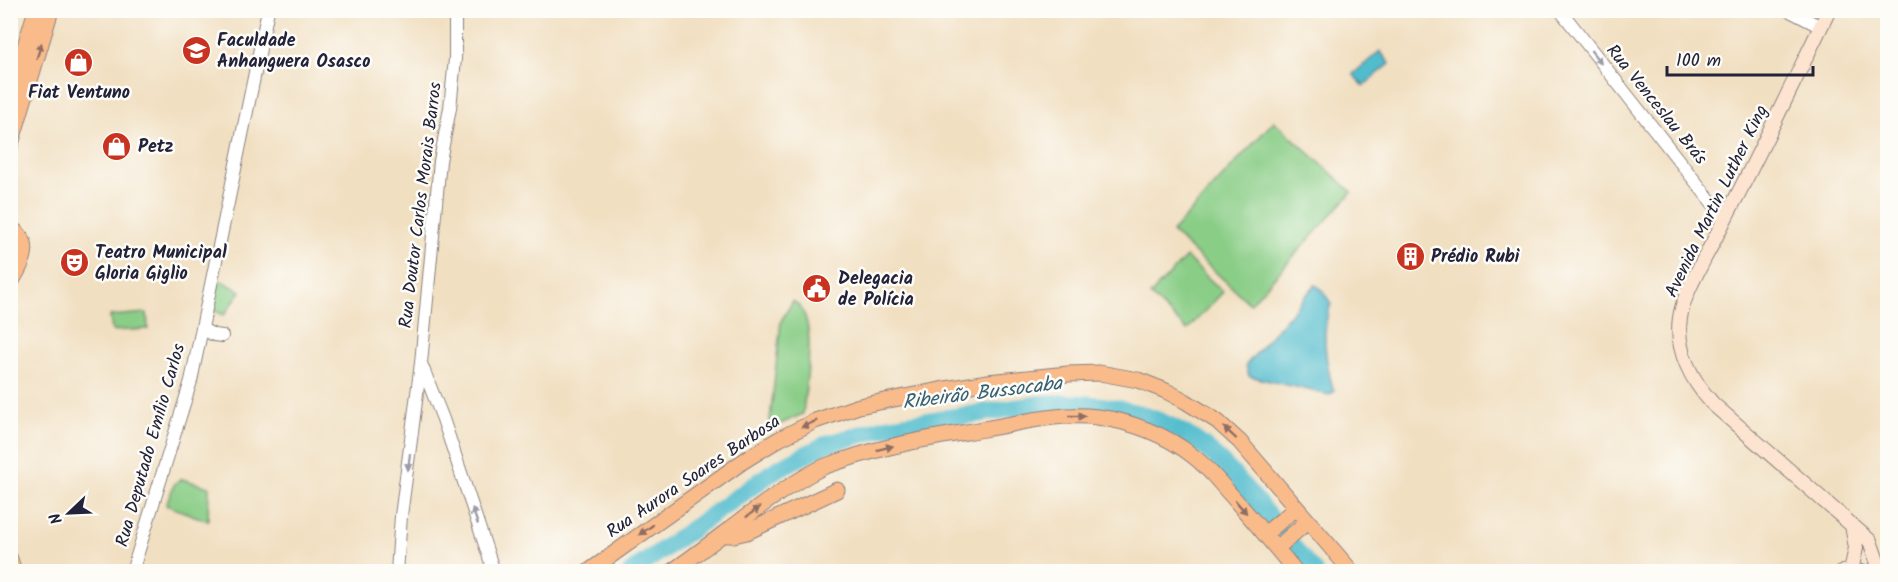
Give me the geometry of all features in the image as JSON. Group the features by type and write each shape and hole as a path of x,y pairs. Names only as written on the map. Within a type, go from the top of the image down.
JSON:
{"main road":[{"path":"10,95 36,10"},
{"path":"10,147 51,10"},
{"name":"Avenida Martin Luther King","path":"1829,10 1693,281 1682,305 1679,330 1694,382 1713,404 1870,541 1881,572"},
{"path":"10,228 20,233 25,249 19,270 10,284"},
{"name":"Rua Aurora Soares Barbosa","path":"588,572 742,462 806,425 888,399 988,382 1052,375 1100,374 1147,384 1185,401 1217,422 1240,442 1304,524 1352,572"},
{"path":"671,572 757,509 806,476 829,465 866,452 912,442 1041,419 1071,416 1096,417 1124,422 1148,430 1193,456 1213,474 1279,546 1296,572"},
{"path":"723,535 742,533 837,490"},
{"path":"1267,533 1294,510"},
{"path":"1279,546 1304,524"},
{"path":"1851,571 1856,548 1852,525"},
{"path":"10,559 14,572"},
{"path":"1843,572 1868,572"}],"street":[{"name":"Rua Deputado Emílio Carlos","path":"132,572 191,381 268,10"},
{"name":"Rua Doutor Carlos Morais Barros","path":"396,572 421,363 440,161 450,108 455,59 455,10"},
{"name":"Rua Venceslau Brás","path":"1560,10 1725,219"},
{"path":"1788,10 1821,27"},
{"path":"202,329 222,336"},
{"path":"421,363 443,419 494,572"},
{"path":"416,404 427,408 443,419"}],"green space":[{"path":"1274,121 1352,192 1250,304 1172,232"},
{"path":"1186,257 1223,292 1187,330 1150,295"},
{"path":"219,280 241,291 224,315 213,310"},
{"path":"793,301 800,307 808,329 809,359 803,414 769,429 781,321"},
{"path":"147,313 148,329 112,331 110,316"},
{"path":"182,479 209,487 208,521 166,505 175,483"}],"water":[{"path":"1380,51 1390,64 1363,86 1353,74"},
{"path":"1315,285 1323,290 1331,304 1326,326 1325,348 1334,392 1329,395 1249,376 1246,365"}],"waterway":[{"name":"Ribeirão Bussocaba","path":"631,572 777,469 827,444 887,427 1042,404 1066,403 1136,413 1180,431 1200,444 1219,460 1244,487 1314,572"}],"place":[{"name":"Faculdade Anhanguera Osasco","path":"196,50"},
{"name":"Fiat Ventuno","path":"79,63"},
{"name":"Petz","path":"117,146"},
{"name":"Prédio Rubi","path":"1410,256"},
{"name":"Teatro Municipal Gloria Giglio","path":"74,262"},
{"name":"Delegacia de Polícia","path":"817,288"}]}
